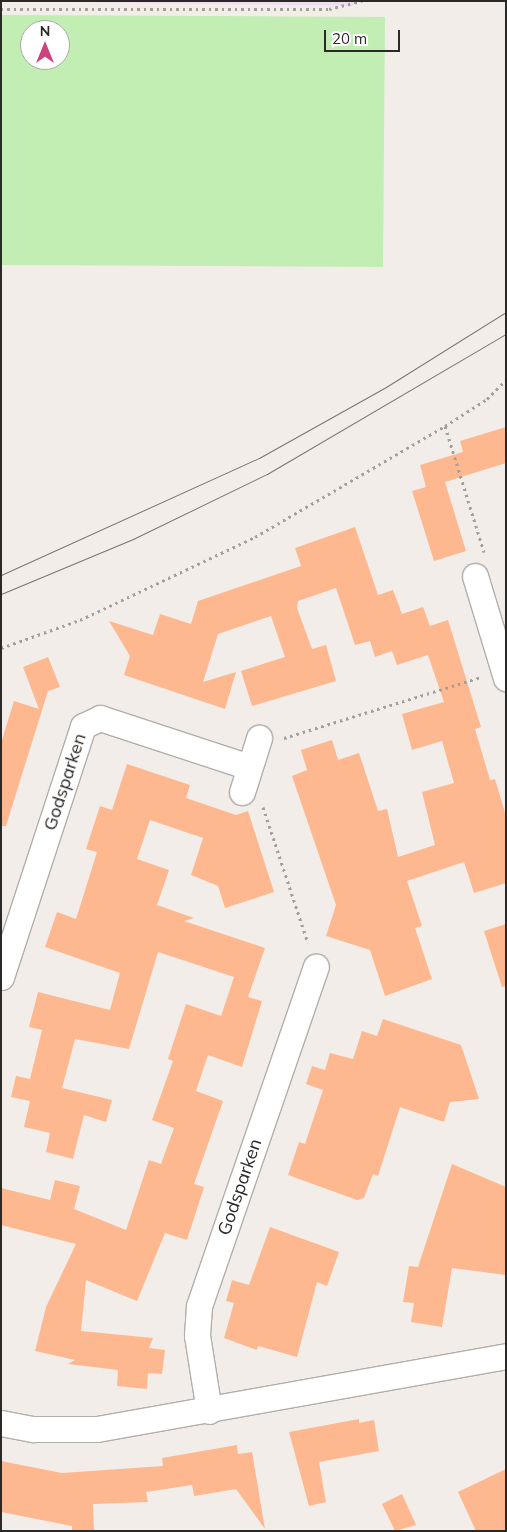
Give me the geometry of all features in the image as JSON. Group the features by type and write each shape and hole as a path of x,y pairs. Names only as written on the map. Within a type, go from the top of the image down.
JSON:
{"street":[{"path":"475,576 504,674"},
{"name":"Godsparken","path":"1,977 82,726 100,718 249,767"},
{"path":"251,798 249,767 259,738"},
{"name":"Godsparken","path":"209,1411 197,1335 199,1306 316,968"},
{"path":"1,1423 33,1429 97,1429 209,1411 506,1356"}],"path":[{"path":"1,9 329,9 362,1"},
{"path":"1,648 80,620 255,537 445,426 487,399 506,380"},
{"path":"445,426 486,562 475,576"},
{"path":"259,738 283,739 504,674"},
{"path":"251,798 316,968"}],"shaded area":[{"path":"1,1 360,1 352,6"}],"green space":[{"path":"1,15 385,17 383,267 1,265"}],"building":[{"path":"506,427 506,463 445,482 466,551 434,561 412,491 426,487 420,465 463,452 460,441"},
{"path":"355,527 378,595 393,590 402,614 423,607 430,626 448,620 481,727 475,729 490,780 495,779 506,816 506,883 474,893 464,862 407,881 422,926 415,928 432,979 385,996 370,950 326,936 336,905 292,776 307,770 301,750 332,740 338,760 359,753 378,811 387,809 398,857 435,845 422,792 454,783 442,741 412,750 402,714 444,702 428,655 397,665 392,651 375,657 370,641 355,645 336,588 298,601 297,608 312,649 326,645 336,681 252,706 241,671 285,657 271,616 218,634 203,682 236,672 225,709 124,675 130,656 109,621 153,635 160,614 191,624 198,601 301,566 295,548"},
{"path":"48,657 60,687 48,691 6,826 1,826 1,743 14,701 39,709 23,667"},
{"path":"127,764 190,785 186,798 236,815 248,811 274,892 225,908 218,886 191,875 203,838 150,820 137,859 169,870 157,905 194,918 184,921 265,948 248,997 262,1001 242,1067 208,1055 196,1091 223,1101 194,1184 204,1187 187,1240 165,1233 137,1301 86,1280 81,1331 153,1338 149,1348 165,1350 162,1374 148,1373 147,1389 117,1386 118,1370 68,1364 75,1360 35,1351 46,1307 76,1244 1,1225 1,1188 50,1200 55,1180 80,1186 74,1209 126,1230 149,1160 161,1164 174,1128 152,1120 173,1061 168,1059 186,1004 221,1016 234,977 158,952 129,1049 75,1039 62,1088 112,1100 106,1122 84,1115 73,1159 46,1152 50,1133 24,1127 30,1101 11,1097 16,1076 30,1079 42,1030 29,1027 38,992 110,1010 120,973 45,947 57,912 76,919 97,852 86,849 100,806 112,810"},
{"path":"506,924 506,986 502,987 484,931"},
{"path":"383,1019 461,1045 479,1099 450,1102 444,1122 400,1107 378,1176 373,1174 364,1198 357,1200 288,1175 299,1142 305,1144 323,1090 306,1084 312,1066 325,1070 330,1053 353,1059 362,1031 377,1036"},
{"path":"452,1164 506,1187 506,1275 452,1268 442,1327 411,1322 414,1303 403,1302 409,1266 418,1267"},
{"path":"270,1227 339,1252 327,1286 317,1282 297,1357 258,1346 257,1350 224,1338 234,1303 226,1301 232,1280 249,1285"},
{"path":"359,1419 359,1423 374,1420 379,1451 319,1462 326,1502 309,1506 289,1432"},
{"path":"237,1445 238,1454 252,1452 265,1529 236,1489 194,1496 192,1485 146,1492 148,1502 93,1504 94,1531 72,1531 72,1526 1,1512 1,1461 62,1473 163,1466 162,1458"},
{"path":"506,1469 506,1531 476,1531 458,1492"},
{"path":"402,1494 416,1525 395,1531 382,1504"}],"tram line":[{"path":"1,575 259,458 386,387 506,312"},
{"path":"1,594 133,539 267,474 506,334"}]}
